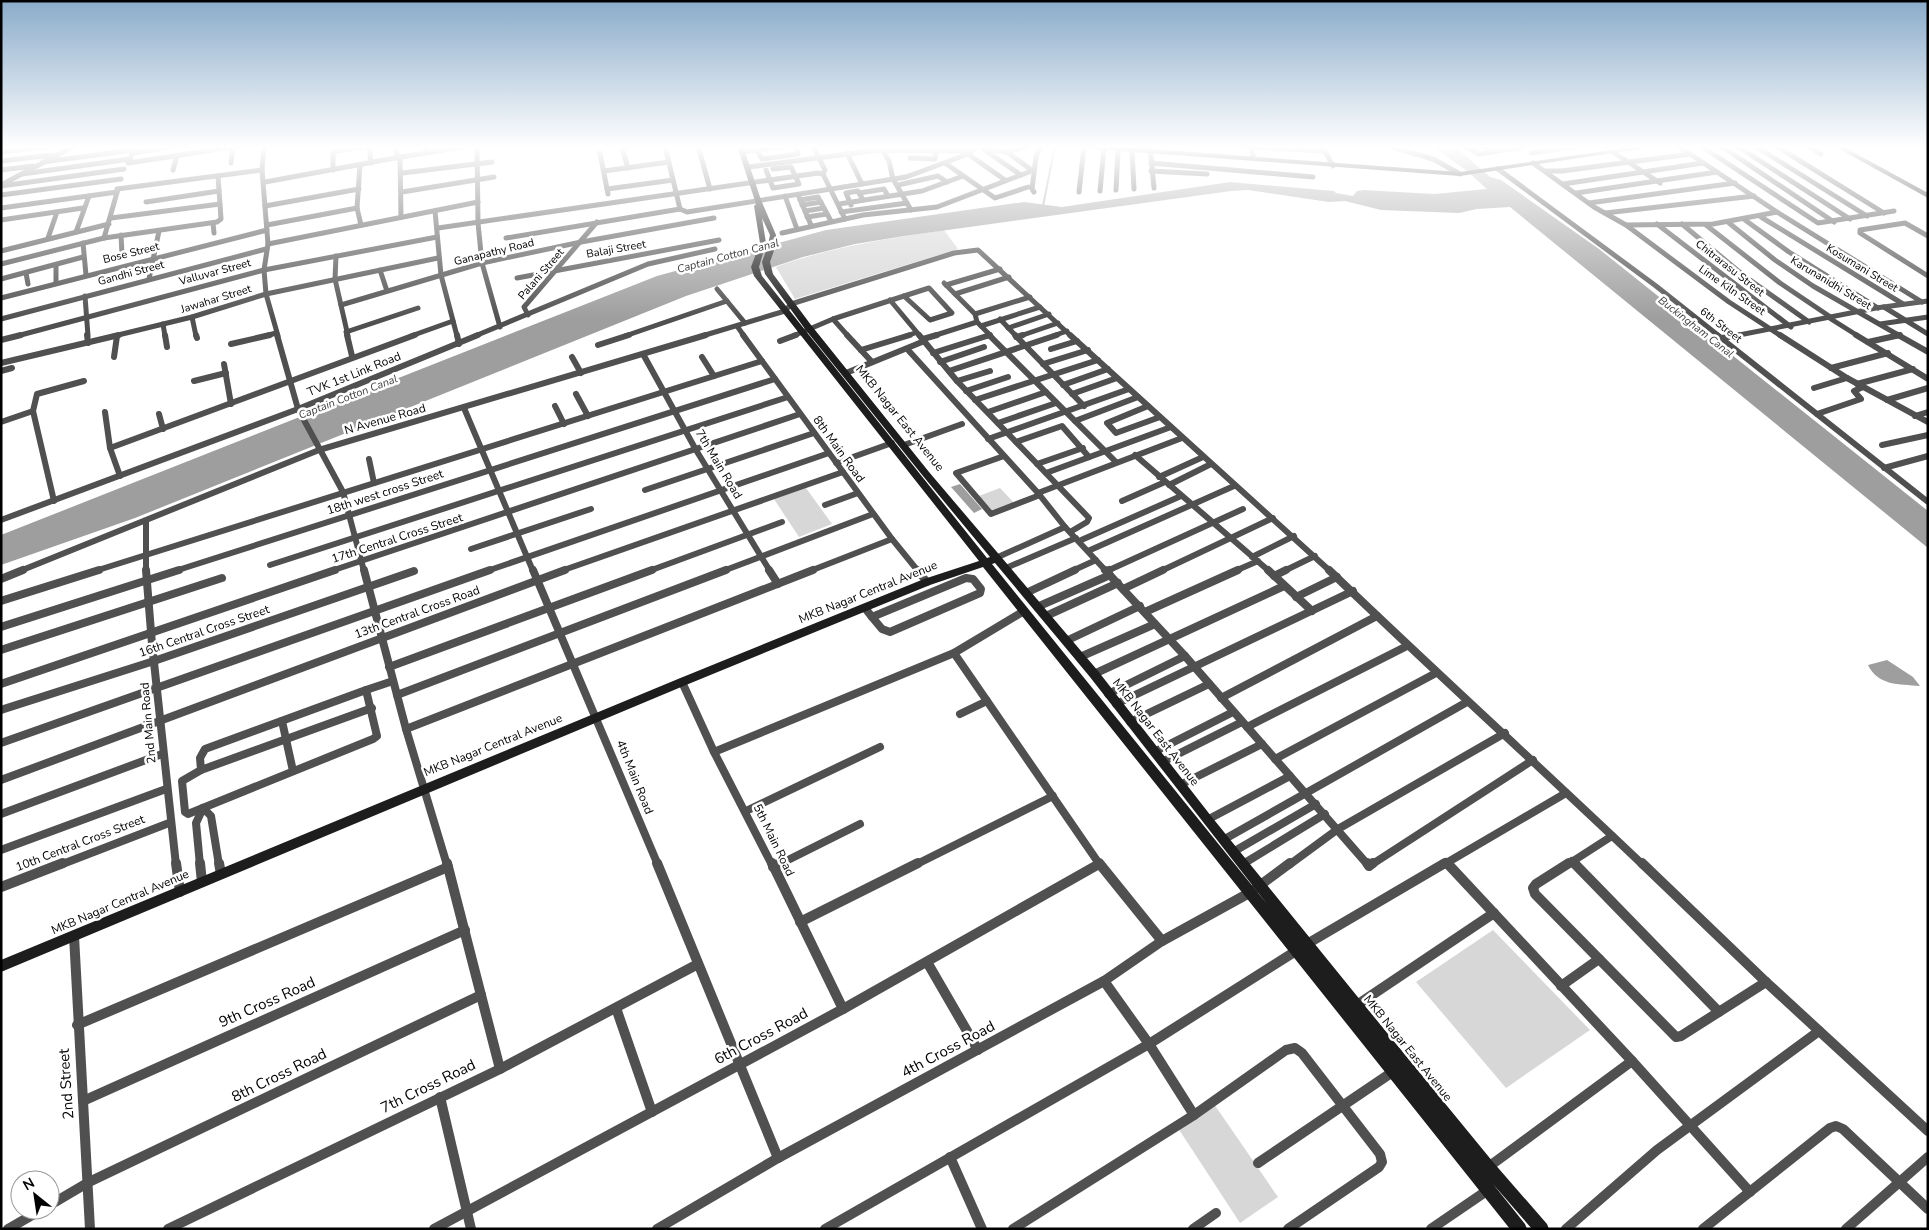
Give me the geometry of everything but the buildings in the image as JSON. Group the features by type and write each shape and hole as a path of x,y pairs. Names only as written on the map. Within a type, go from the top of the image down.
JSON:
{"main road":[{"path":"757,203 756,209 763,247 755,267 758,276 788,307"},
{"path":"759,203 773,235 772,245 766,262 769,274 788,307 892,443 993,560"},
{"name":"MKB Nagar East Avenue","path":"806,331 846,373 904,445 993,560 1024,611 1256,889"},
{"name":"MKB Nagar East Avenue","path":"993,560 1006,568 1094,674 1243,864 1256,889"},
{"name":"MKB Nagar Central Avenue","path":"1,966 682,682 927,582 993,560"},
{"path":"1256,889 1351,1009 1394,1071 1482,1171 1488,1190 1520,1229"},
{"name":"MKB Nagar East Avenue","path":"1351,1009 1482,1171 1542,1229"}],"street":[{"path":"1,208 35,203"},
{"path":"76,232 85,203"},
{"path":"104,238 114,203"},
{"path":"150,213 153,203"},
{"path":"279,203 265,206 267,228 264,270 266,294 298,409 343,492 406,729 448,867 500,1069"},
{"path":"357,203 361,225"},
{"path":"401,217 402,203"},
{"name":"Gandhi Street","path":"1,319 267,246 471,203"},
{"path":"478,203 482,263 500,327"},
{"path":"438,228 614,203"},
{"path":"679,203 680,209"},
{"path":"506,238 680,209 687,212 738,203"},
{"path":"788,203 797,229"},
{"path":"802,203 811,225"},
{"path":"816,203 823,205"},
{"path":"842,203 839,204 844,219"},
{"path":"851,203 854,210"},
{"path":"841,212 900,203"},
{"path":"907,203 911,210"},
{"path":"782,233 831,221 937,207 946,203"},
{"name":"6th Street","path":"1544,203 1656,286 1928,502"},
{"name":"Lime Kiln Street","path":"1590,203 1626,225 1729,302 1860,386 1928,422"},
{"path":"1604,213 1689,203"},
{"path":"1765,203 1925,302"},
{"path":"1788,203 1816,222 1834,222 1894,211"},
{"path":"1806,203 1834,222"},
{"path":"1825,203 1850,219"},
{"path":"1846,203 1867,216"},
{"path":"1868,203 1884,213"},
{"path":"1,251 76,232 110,221 150,213 220,204 221,219 212,223 104,238 1,264"},
{"path":"805,211 823,205"},
{"path":"823,205 831,221"},
{"path":"1,220 83,208"},
{"name":"Bose Street","path":"1,298 267,228 357,208"},
{"path":"583,208 587,224"},
{"path":"435,211 438,228 440,275 458,344"},
{"path":"48,238 57,212"},
{"path":"1626,225 1650,222 1657,224 1729,223 1777,212"},
{"path":"808,217 827,214"},
{"name":"Kosumani Street","path":"1761,217 1903,304"},
{"name":"Ganapathy Road","path":"341,305 482,263 581,242 714,218"},
{"path":"1745,220 1789,252 1881,308 1924,329 1928,334"},
{"name":"Palani Street","path":"528,315 524,307 558,270 597,222"},
{"path":"1928,236 1905,222 1860,230 1860,233 1869,241 1928,276"},
{"path":"212,223 214,233"},
{"name":"Karunanidhi Street","path":"1729,223 1794,274 1928,352"},
{"name":"Chitrarasu Street","path":"1657,224 1791,327"},
{"path":"1682,224 1743,275 1809,322"},
{"path":"1706,224 1780,283 1831,318 1928,379"},
{"path":"149,279 158,231"},
{"path":"121,235 122,254"},
{"name":"Valluvar Street","path":"1,340 264,270 437,237"},
{"name":"Balaji Street","path":"517,278 719,240"},
{"path":"83,243 86,275"},
{"name":"TVK 1st Link Road","path":"1,520 298,409 500,327 648,264 715,249"},
{"name":"N Avenue Road","path":"1,579 146,521 263,471 319,450 737,326 788,307 954,253 972,249 978,250 1000,269"},
{"path":"336,256 335,279 352,356"},
{"path":"1,279 83,257"},
{"name":"Jawahar Street","path":"1,363 192,317 266,294 438,258"},
{"path":"56,265 56,283"},
{"path":"1116,462 979,324 975,314 945,284 1000,269 1234,486 1294,536 1353,591 1407,646 1467,702 1505,733 1566,794 1819,1032 1928,1131"},
{"path":"380,270 387,291"},
{"path":"26,273 28,284"},
{"path":"955,294 1009,277"},
{"path":"190,280 191,289"},
{"path":"780,341 833,319 928,288 952,313 930,320 904,296"},
{"path":"717,289 745,323"},
{"path":"85,296 84,317 88,343"},
{"path":"975,314 1030,297"},
{"path":"890,300 915,333 957,382 1089,518 1073,535 1006,568"},
{"path":"598,345 727,301"},
{"path":"1721,338 1791,327 1903,304 1925,302"},
{"path":"846,373 909,350 922,340 1000,320 1040,307"},
{"path":"346,332 418,308"},
{"path":"1008,328 1049,314"},
{"path":"1880,324 1928,316"},
{"path":"192,317 198,338"},
{"path":"833,319 872,362"},
{"path":"1000,320 1084,406"},
{"path":"110,448 289,382 352,356 453,321"},
{"path":"1016,337 1058,323"},
{"path":"164,324 167,346"},
{"name":"8th Main Road","path":"737,326 873,514 927,582"},
{"path":"949,371 1067,331"},
{"path":"231,344 276,333"},
{"path":"861,350 915,333"},
{"path":"933,353 990,335"},
{"path":"1868,342 1900,335"},
{"path":"114,357 117,336"},
{"path":"1051,349 1077,341"},
{"path":"1919,347 1928,345"},
{"path":"940,362 984,347"},
{"path":"909,350 1039,494 1073,535 1194,666 1369,866 1533,760"},
{"path":"1043,364 1088,350"},
{"path":"1832,368 1888,353"},
{"name":"7th Main Road","path":"643,354 662,392 696,450 709,468 778,584"},
{"path":"572,357 580,373"},
{"path":"702,357 714,376"},
{"path":"975,400 1098,360"},
{"path":"1,601 145,554 484,450 762,361"},
{"path":"224,364 231,404"},
{"path":"1,370 12,368"},
{"path":"1063,385 1108,369"},
{"path":"1817,414 1837,409 1840,405 1861,399 1854,391 1860,386 1913,369"},
{"path":"957,382 990,371"},
{"path":"194,381 226,373"},
{"path":"966,391 1008,377"},
{"path":"1072,394 1117,378"},
{"path":"1814,388 1847,378"},
{"name":"18th west cross Street","path":"1,627 775,379"},
{"path":"54,501 33,412 37,394 84,381"},
{"path":"1887,400 1928,388"},
{"path":"988,438 1129,389"},
{"path":"988,412 1046,392"},
{"path":"576,394 588,416"},
{"path":"270,566 788,397"},
{"path":"1074,421 1138,397"},
{"path":"998,423 1056,403"},
{"path":"555,406 564,424"},
{"path":"1148,406 1107,422 1116,433 1160,417"},
{"name":"4th Main Road","path":"464,408 484,450 558,634 597,717 698,964 741,1063 778,1158"},
{"path":"1,422 33,412"},
{"path":"105,412 110,448 120,476"},
{"path":"1916,416 1928,412"},
{"path":"158,414 163,428"},
{"name":"17th Central Cross Street","path":"1,684 152,631 800,414"},
{"path":"904,445 962,424"},
{"path":"1016,442 1062,426 1089,456"},
{"path":"1046,473 1170,427"},
{"path":"645,490 814,433"},
{"path":"1882,446 1928,435"},
{"path":"1004,456 956,473 990,514 1116,462 1182,438"},
{"path":"836,463 892,443"},
{"path":"1037,464 1083,448"},
{"path":"1,743 374,610 829,454"},
{"path":"1135,455 1312,611"},
{"path":"1884,468 1928,456"},
{"path":"1165,481 1203,457"},
{"path":"369,459 374,483"},
{"path":"1122,501 1165,481 1211,464"},
{"name":"13th Central Cross Road","path":"1,780 536,580 843,472"},
{"path":"1088,551 1234,486"},
{"path":"824,506 858,493"},
{"path":"993,560 1073,535 1181,496"},
{"path":"471,550 590,509"},
{"path":"1037,607 1242,509"},
{"path":"397,695 873,514"},
{"path":"1046,616 1121,586 1273,518"},
{"name":"2nd Main Road","path":"146,521 145,554 156,689 169,823 180,892"},
{"path":"389,666 782,522"},
{"path":"1066,641 1255,559 1294,536"},
{"path":"406,729 892,539"},
{"path":"1274,576 1315,556"},
{"path":"1026,593 1096,560"},
{"name":"16th Central Cross Street","path":"1,710 154,661 414,571"},
{"path":"1296,597 1337,576"},
{"path":"1,650 222,578"},
{"path":"865,608 882,629 890,632 981,592 973,579 966,578 872,616"},
{"path":"1094,674 1284,586"},
{"path":"1112,699 1194,666 1353,591"},
{"path":"714,752 954,652 1024,611"},
{"path":"1221,698 1377,616"},
{"path":"1080,657 1155,624"},
{"path":"1162,762 1407,646"},
{"path":"954,652 1099,864 1162,942"},
{"path":"1112,699 1185,656"},
{"path":"1275,759 1436,673"},
{"path":"202,770 200,758 205,749 393,681"},
{"name":"5th Main Road","path":"682,682 714,752 746,811 843,1009"},
{"path":"1130,722 1209,684"},
{"path":"366,690 372,708 378,736 353,748 188,814 185,812 182,781 184,778 372,708"},
{"path":"960,714 987,701"},
{"path":"1223,840 1467,702"},
{"path":"1154,752 1233,712"},
{"path":"282,721 293,771"},
{"name":"4th Cross Road","path":"657,1229 778,1158 1104,982 1162,942 1256,889 1338,829 1505,733"},
{"path":"1180,784 1262,744"},
{"path":"746,811 880,747"},
{"path":"1,814 162,754"},
{"path":"1207,820 1290,776"},
{"path":"1,850 166,789"},
{"path":"825,1229 1150,1044 1302,947 1566,794"},
{"path":"800,922 1053,796"},
{"path":"1233,852 1316,804"},
{"path":"203,808 212,816 221,874"},
{"path":"202,882 196,823 203,808"},
{"path":"1243,864 1325,814"},
{"name":"10th Central Cross Street","path":"1,887 169,823"},
{"path":"773,867 860,824"},
{"path":"1612,836 1536,884 1533,888 1535,894 1676,1037 1682,1036 1766,982"},
{"path":"1572,861 1719,1012"},
{"path":"1446,862 1632,1061 1750,1192"},
{"name":"6th Cross Road","path":"434,1229 843,1009 1099,864"},
{"path":"77,1025 448,867"},
{"path":"1351,1009 1494,913"},
{"name":"9th Cross Road","path":"82,1101 464,930"},
{"name":"2nd Street","path":"74,936 77,1025 89,1182 90,1229"},
{"path":"1561,986 1599,959"},
{"path":"927,962 978,1050"},
{"name":"7th Cross Road","path":"168,1229 500,1069 698,964"},
{"path":"1104,982 1150,1044 1194,1115"},
{"name":"8th Cross Road","path":"60,1199 89,1182 481,995"},
{"path":"616,1008 652,1112"},
{"path":"1566,1229 1599,1197 1689,1126 1819,1032"},
{"path":"1013,1229 1194,1115 1286,1050 1294,1048 1302,1053 1343,1105 1380,1154 1382,1162 1379,1167 1288,1229"},
{"path":"1482,1171 1632,1061"},
{"path":"1258,1163 1394,1071"},
{"path":"440,1097 471,1229"},
{"path":"1703,1229 1836,1126 1843,1129 1928,1209"},
{"path":"950,1157 982,1229"},
{"path":"1846,1229 1928,1157"},
{"path":"1431,1229 1488,1190"},
{"path":"1193,1229 1216,1213"},
{"path":"8,1229 24,1220"}],"shaded area":[{"path":"944,230 958,249 795,299 776,267 838,249"},
{"path":"806,488 832,524 799,537 774,499"},
{"path":"1000,488 1016,505 992,515 976,497"},
{"path":"1493,930 1590,1030 1506,1088 1416,982"},
{"path":"1214,1104 1278,1197 1240,1223 1178,1128"}],"water":[{"path":"1014,203 1035,203 1062,207 1086,203 1141,203 904,236 855,244 803,257 686,296 135,518 1,565 1,535 657,276 826,230"},
{"name":"Buckingham Canal","path":"1355,203 1534,203 1599,249 1928,511 1928,548 1510,207 1477,209 1459,213 1381,210"},
{"path":"960,484 982,509 974,513 951,487"},
{"path":"1887,660 1913,677 1920,686 1890,683 1877,677 1868,665"}],"water label":[{"name":"Captain Cotton Canal","path":"728,256"},
{"name":"Captain Cotton Canal","path":"348,397"}]}
